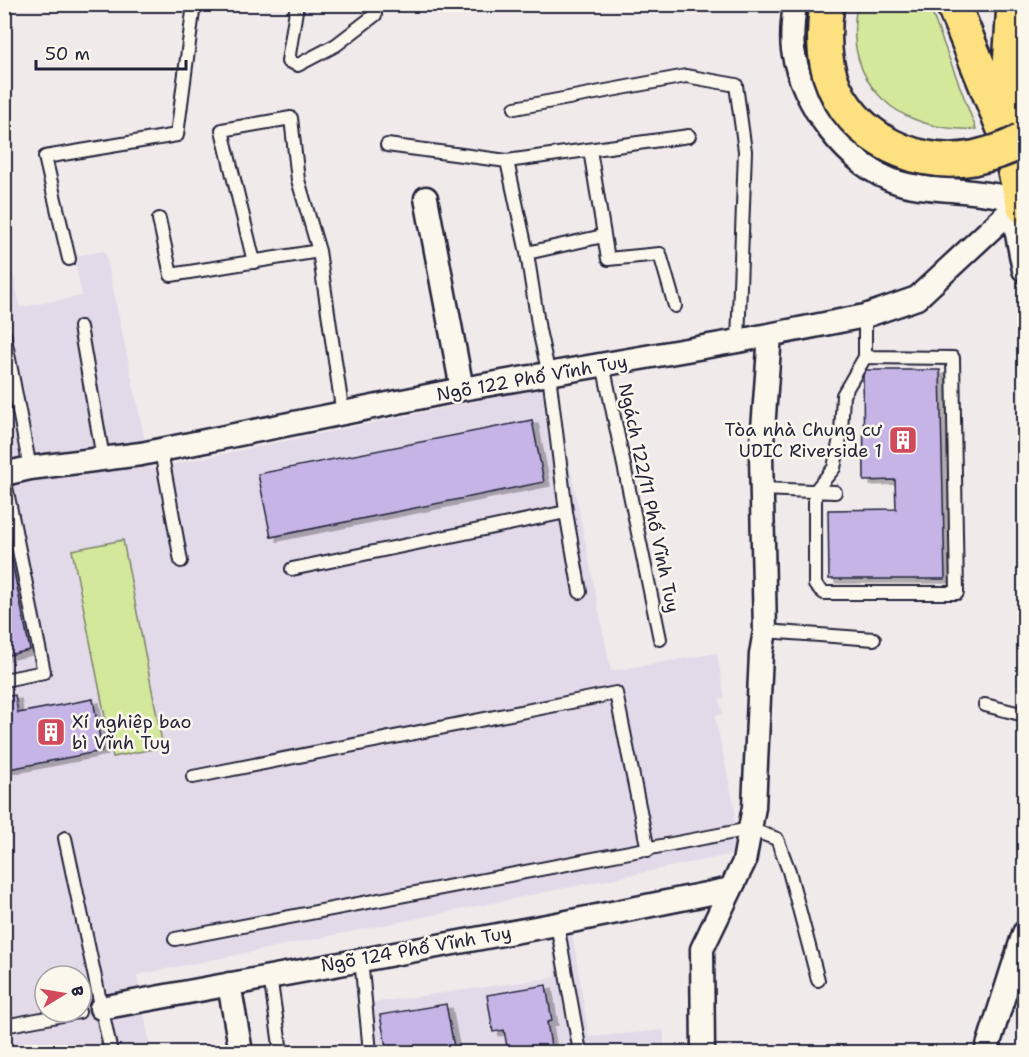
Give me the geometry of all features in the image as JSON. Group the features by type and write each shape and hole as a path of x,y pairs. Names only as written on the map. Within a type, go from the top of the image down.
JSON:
{"main road":[{"path":"826,4 824,43 827,66 834,85 852,116 879,140 907,154 945,160 962,160 996,152 1014,134"},
{"path":"953,4 1014,134"},
{"path":"1014,4 1009,81 1023,203"}],"street":[{"path":"795,4 794,50 801,76 812,103 829,129 853,155 878,174 900,184 982,193 1023,203 1016,229 1024,270"},
{"path":"426,198 462,389"},
{"name":"Ngõ 122 Phố Vĩnh Tuy","path":"4,475 30,468 161,451 462,389 738,341 865,316 917,298 1023,203"},
{"path":"703,1053 702,949 744,862 754,807 761,654 765,631 761,456 770,335"},
{"name":"Ngõ 124 Phố Vĩnh Tuy","path":"93,1009 557,924 731,889"},
{"path":"986,1053 1024,933"},
{"path":"229,984 241,1053"}],"lane":[{"path":"69,259 45,157 177,135 194,4"},
{"path":"297,4 288,61 298,65 336,45 375,15 372,4"},
{"path":"515,108 686,76 736,85 745,151 738,341"},
{"path":"254,262 222,130 291,118 298,180 320,251 342,415"},
{"path":"387,145 507,161 689,136"},
{"path":"590,150 608,260 660,255 675,306"},
{"path":"507,161 549,375 566,512 580,592"},
{"path":"159,219 171,275 320,251"},
{"path":"527,254 603,236"},
{"path":"865,316 865,357 843,395 841,433 834,468 815,490 815,585 824,593 957,593 953,358 865,357"},
{"path":"80,327 103,458"},
{"path":"4,333 30,468"},
{"name":"Ngách 122/11 Phố Vĩnh Tuy","path":"603,364 660,639"},
{"path":"161,451 181,561"},
{"path":"4,475 44,672 4,680"},
{"path":"762,489 835,492"},
{"path":"292,569 566,512"},
{"path":"765,631 874,639"},
{"path":"193,777 616,693 648,849"},
{"path":"985,705 1024,715"},
{"path":"176,939 750,829 777,839 789,871 818,980"},
{"path":"65,838 81,964"},
{"path":"557,924 580,1053"},
{"path":"361,959 370,1053"},
{"path":"270,976 281,1053"},
{"path":"4,1026 33,1020"},
{"path":"93,1021 111,1053"}],"shaded area":[{"path":"4,227 20,307 82,296 74,256 105,251 151,469 554,385 611,671 717,653 725,698 719,699 723,714 715,716 735,809 734,854 137,975 151,1052 5,1052"},
{"path":"572,932 589,1037 664,1030 664,1052 379,1052 371,1003 556,977 550,935"}],"green space":[{"path":"857,5 929,5 976,129 948,128 923,123 901,113 882,98 868,80 858,59 855,33"},
{"path":"123,540 163,747 113,757 72,550"}],"building":[{"name":"Tòa nhà Chung cư UDIC Riverside 1","path":"863,370 940,370 945,579 829,579 828,510 896,509 895,480 864,481"},
{"path":"532,420 544,482 271,537 258,474"},
{"path":"4,524 30,650 4,656"},
{"name":"Xí nghiệp bao bì Vĩnh Tuy","path":"15,695 18,713 93,699 102,751 4,770 4,697"},
{"path":"546,985 552,1021 547,1022 552,1052 508,1052 504,1030 493,1032 487,995"},
{"path":"446,1004 455,1052 387,1052 380,1015"}],"place":[{"name":"Tòa nhà Chung cư UDIC Riverside 1","path":"903,440"},
{"name":"Xí nghiệp bao bì Vĩnh Tuy","path":"51,732"}]}
